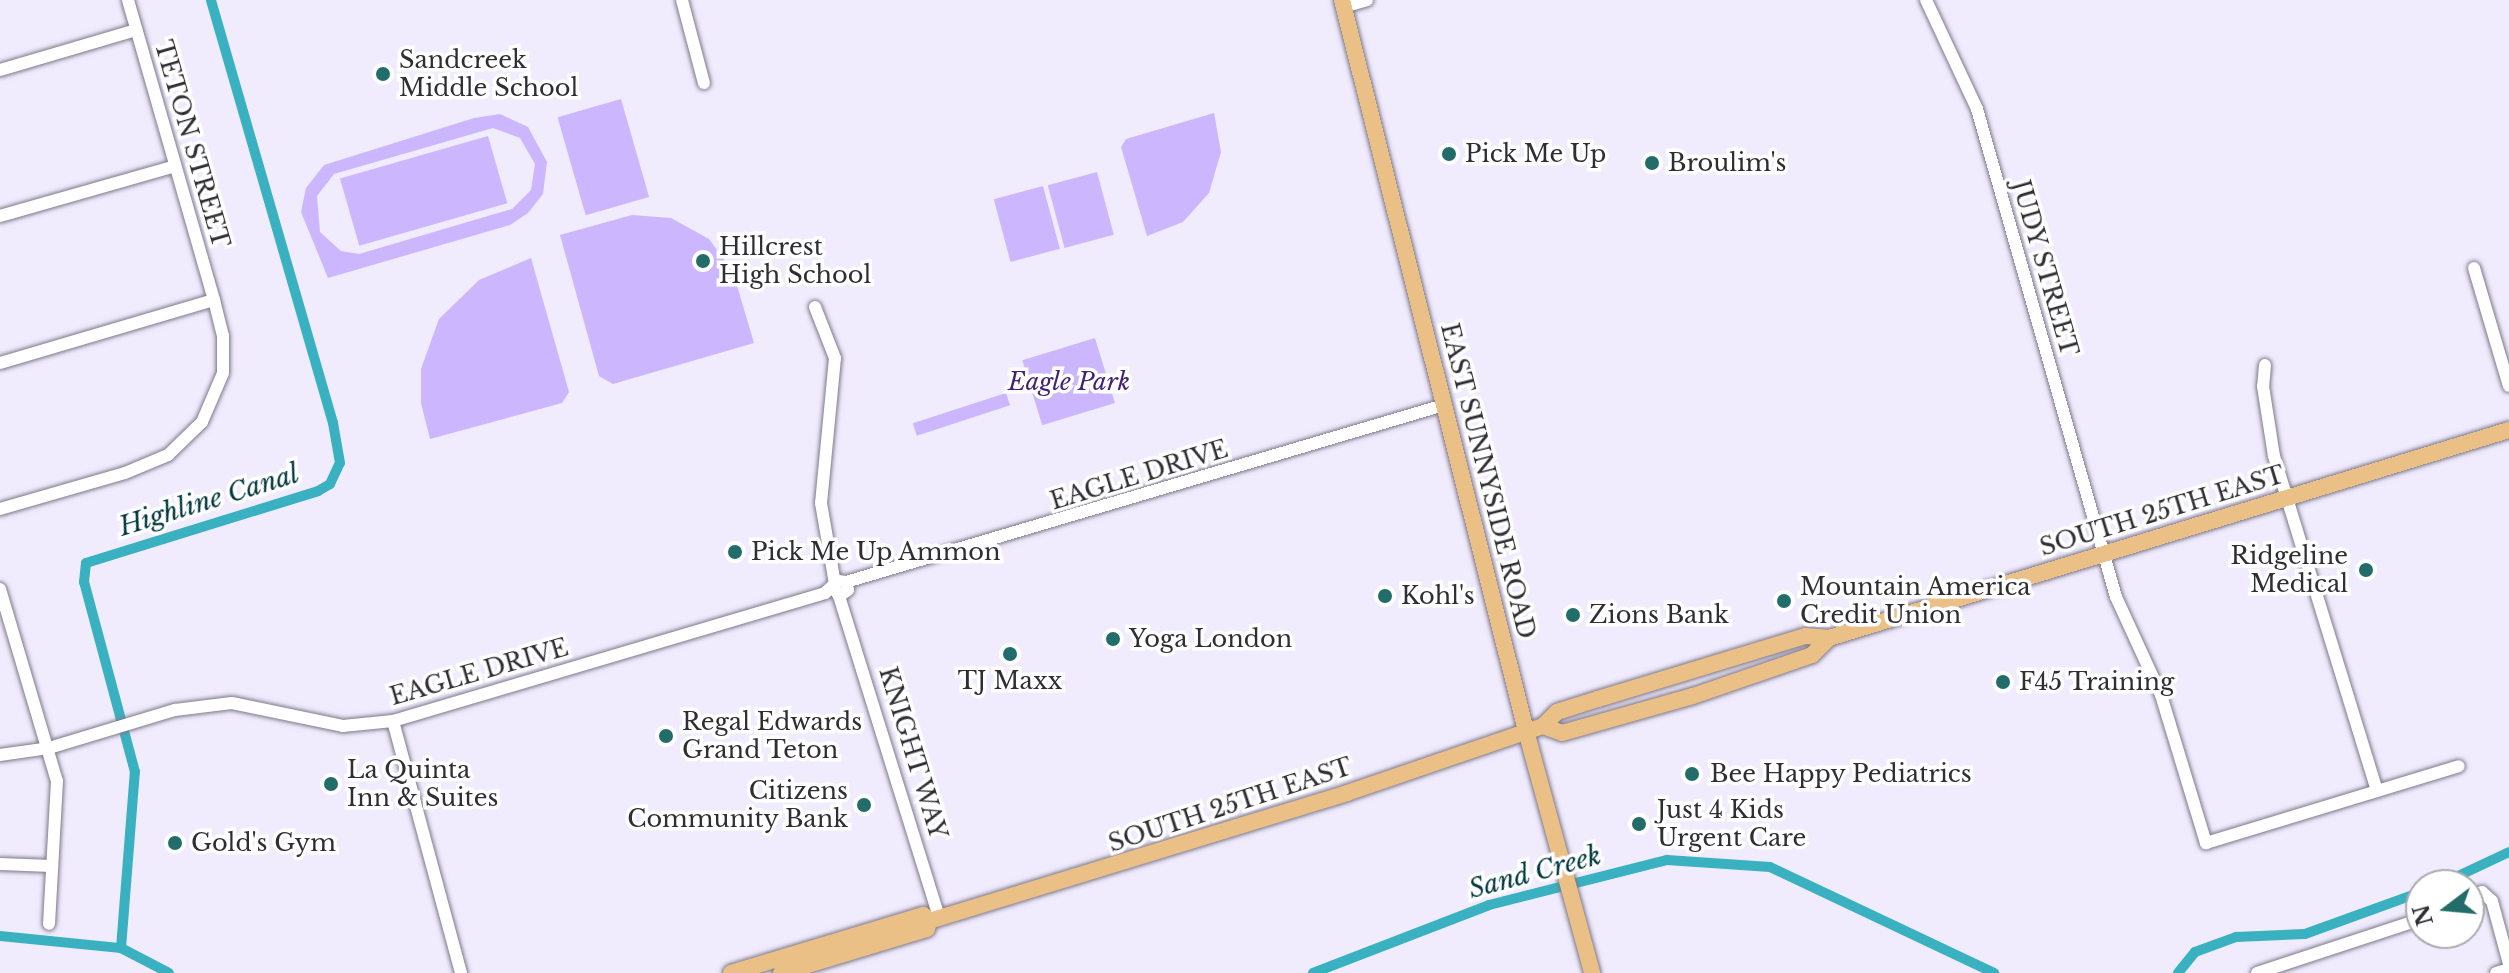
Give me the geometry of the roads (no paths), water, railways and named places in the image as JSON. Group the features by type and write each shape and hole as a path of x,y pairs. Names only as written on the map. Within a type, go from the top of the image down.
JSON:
{"main road":[{"name":"EAST SUNNYSIDE ROAD","path":"1342,4 1526,731 1592,973"},
{"name":"SOUTH 25TH EAST","path":"781,973 927,929 934,920 1332,798 1543,726 1557,712 1806,636 1829,638 2509,430"},
{"name":"SOUTH 25TH EAST","path":"1543,726 1562,733 1693,696 1812,655 1829,638"},
{"name":"SOUTH 25TH EAST","path":"731,973 923,915 934,920"}],"street":[{"name":"TETON STREET","path":"0,509 153,463 191,437 223,373 223,336 214,300 128,0"},
{"path":"682,0 704,83"},
{"path":"1342,4 1367,0"},
{"name":"JUDY STREET","path":"1926,0 1977,109 2122,612 2161,695 2206,843 2377,790"},
{"path":"0,70 136,30"},
{"path":"0,216 175,166"},
{"path":"2474,268 2509,386"},
{"path":"0,363 214,300"},
{"name":"KNIGHT WAY","path":"815,307 835,358 821,503 840,588 934,920"},
{"path":"2265,365 2268,424 2377,790 2459,766"},
{"name":"EAGLE DRIVE","path":"0,755 49,748 152,716 232,703 343,726 393,721 1444,405"},
{"path":"0,589 57,781 49,924"},
{"path":"393,721 461,973"},
{"path":"0,864 51,866"},
{"path":"2485,895 2492,901 2509,966 2496,973"},
{"path":"2257,973 2405,924"}],"waterway":[{"name":"Highline Canal","path":"121,948 135,772 84,582 86,563 318,491 330,484 340,463 333,423 211,0"},
{"name":"Sand Creek","path":"2473,869 2509,852"},
{"name":"Sand Creek","path":"1313,973 1489,905 1667,860 1770,867 1994,973"},
{"name":"Sand Creek","path":"2178,973 2195,952 2236,937 2305,934 2405,898"},
{"name":"Sand Creek","path":"0,936 121,948 169,973"}],"place":[{"name":"Sandcreek Middle School","path":"383,74"},
{"name":"Pick Me Up","path":"1449,154"},
{"name":"Broulim's","path":"1652,163"},
{"name":"Hillcrest High School","path":"703,261"},
{"name":"Pick Me Up Ammon","path":"735,552"},
{"name":"Ridgeline Medical","path":"2366,570"},
{"name":"Kohl's","path":"1385,596"},
{"name":"Mountain America Credit Union","path":"1784,601"},
{"name":"Zions Bank","path":"1573,615"},
{"name":"Yoga London","path":"1113,639"},
{"name":"TJ Maxx","path":"1010,654"},
{"name":"F45 Training","path":"2003,682"},
{"name":"Regal Edwards Grand Teton","path":"666,736"},
{"name":"Bee Happy Pediatrics","path":"1692,774"},
{"name":"La Quinta Inn & Suites","path":"331,784"},
{"name":"Citizens Community Bank","path":"864,805"},
{"name":"Just 4 Kids Urgent Care","path":"1639,824"},
{"name":"Gold's Gym","path":"175,843"}],"park label":[{"name":"Eagle Park","path":"1069,382"}]}
